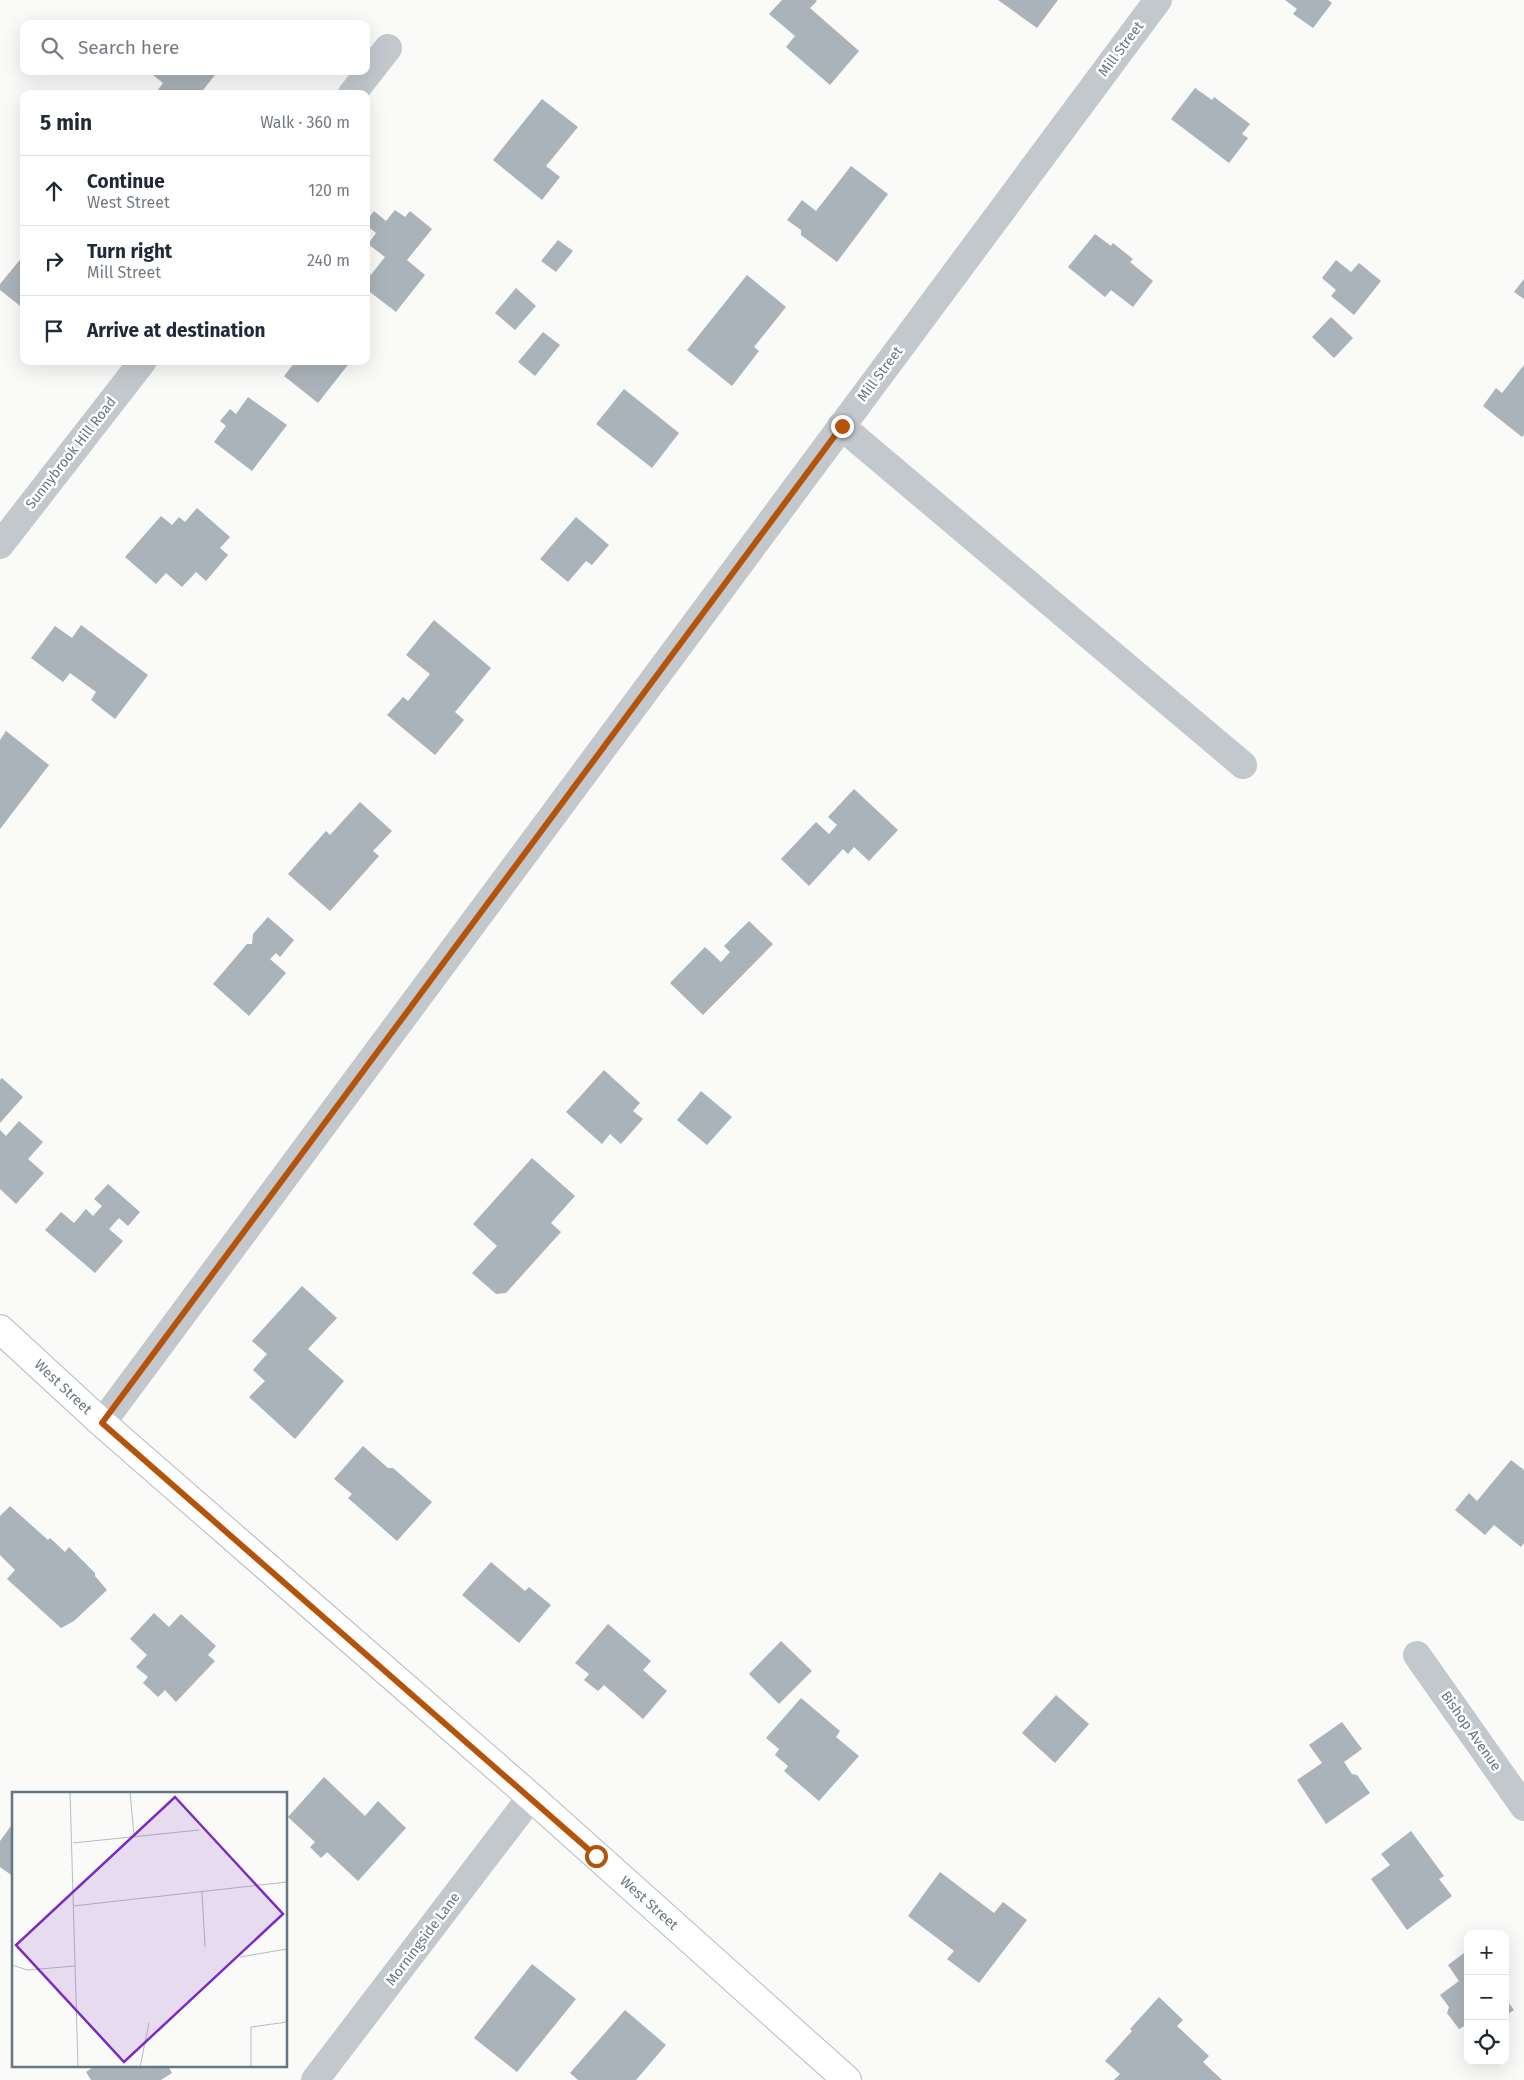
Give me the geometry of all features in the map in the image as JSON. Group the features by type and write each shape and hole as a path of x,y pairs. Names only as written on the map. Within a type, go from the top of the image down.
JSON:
{"main road":[{"name":"West Street","path":"0,1329 102,1423 531,1797 847,2080"}],"street":[{"name":"Mill Street","path":"102,1423 1158,0"},
{"path":"370,71 388,48"},
{"path":"355,90 367,75"},
{"name":"Sunnybrook Hill Road","path":"1,541 140,365"},
{"path":"842,426 1243,765"},
{"name":"Bishop Avenue","path":"1417,1656 1524,1808"},
{"name":"Morningside Lane","path":"315,2080 531,1797"}],"building":[{"path":"782,0 817,1 810,8 859,51 830,85 786,47 795,36 769,14"},
{"path":"998,0 1058,0 1037,28"},
{"path":"1285,0 1328,0 1332,3 1313,28 1293,14 1297,9"},
{"path":"153,75 215,75 203,90 158,90 163,83"},
{"path":"1195,88 1212,100 1214,97 1250,124 1242,134 1248,138 1229,163 1171,119"},
{"path":"542,99 578,127 546,166 560,177 542,200 493,160"},
{"path":"851,166 888,194 837,262 801,235 801,230 787,220 802,200 816,211"},
{"path":"395,210 405,217 410,211 432,229 407,260 425,275 396,312 370,292 370,276 385,257 370,246 370,241 376,233 370,228 370,216 374,211 386,221"},
{"path":"1095,234 1111,246 1113,243 1133,259 1130,262 1153,281 1133,307 1111,290 1105,297 1068,267"},
{"path":"558,240 573,251 556,272 541,261"},
{"path":"20,260 20,306 0,290 0,284"},
{"path":"1336,260 1351,272 1359,263 1381,281 1354,315 1331,296 1336,290 1322,278"},
{"path":"747,275 786,307 754,347 759,351 732,386 687,350"},
{"path":"1524,279 1524,299 1514,292"},
{"path":"516,288 536,306 515,330 495,313"},
{"path":"1331,317 1353,338 1334,358 1312,337"},
{"path":"543,332 560,345 535,376 518,362"},
{"path":"293,365 348,365 318,403 284,376"},
{"path":"1524,365 1524,434 1522,437 1483,406 1496,388 1502,393"},
{"path":"624,389 679,433 652,468 596,424"},
{"path":"248,397 287,425 252,471 214,442 226,426 220,421 230,409 236,414"},
{"path":"197,508 230,537 220,548 228,555 206,581 196,572 182,587 166,573 156,584 125,557 161,516 172,525 179,517 185,522"},
{"path":"576,517 609,545 592,565 586,561 568,582 540,559"},
{"path":"434,620 491,668 455,712 464,720 435,755 387,715 403,697 408,701 430,674 406,655"},
{"path":"81,625 148,675 115,719 91,700 96,692 70,673 63,682 31,658 55,626 72,638"},
{"path":"6,731 49,765 0,829 0,740"},
{"path":"854,789 898,830 869,861 854,847 848,854 843,849 809,886 781,859 816,822 829,834 837,825 828,817"},
{"path":"360,802 392,831 373,851 379,856 330,911 288,874 326,831 330,835"},
{"path":"268,917 294,940 280,957 276,953 270,959 286,973 249,1016 213,984 247,944 252,944 253,934"},
{"path":"749,921 773,944 703,1015 670,983 705,947 721,962 730,952 724,946"},
{"path":"604,1070 640,1103 633,1111 643,1119 621,1144 610,1134 602,1144 566,1112"},
{"path":"2,1078 23,1097 0,1123 0,1080"},
{"path":"701,1091 732,1117 707,1145 677,1120"},
{"path":"19,1121 43,1142 28,1159 44,1173 16,1204 0,1189 0,1130 6,1136"},
{"path":"532,1158 575,1196 551,1223 561,1232 506,1293 496,1294 472,1273 497,1246 473,1224"},
{"path":"108,1184 140,1212 128,1226 119,1218 109,1229 123,1241 95,1273 45,1230 61,1212 74,1223 86,1209 93,1216 102,1206 94,1199"},
{"path":"302,1286 337,1318 308,1349 344,1381 295,1439 249,1397 265,1381 253,1370 267,1354 252,1341"},
{"path":"363,1446 388,1468 393,1468 432,1502 397,1541 348,1498 352,1494 334,1479"},
{"path":"1511,1460 1524,1470 1524,1543 1521,1547 1494,1525 1485,1535 1455,1510 1469,1493 1477,1501"},
{"path":"10,1506 48,1540 50,1538 65,1552 69,1547 95,1573 95,1576 107,1590 74,1621 61,1628 7,1579 15,1570 0,1555 0,1516"},
{"path":"491,1562 525,1591 529,1587 551,1605 519,1643 462,1595"},
{"path":"154,1613 169,1627 181,1614 216,1646 208,1655 215,1661 176,1702 165,1690 158,1697 143,1683 148,1677 136,1667 147,1655 130,1639"},
{"path":"608,1624 651,1661 643,1670 667,1691 643,1719 604,1685 598,1691 584,1680 589,1674 575,1663"},
{"path":"781,1641 812,1671 779,1704 749,1674"},
{"path":"1056,1695 1089,1724 1055,1763 1022,1733"},
{"path":"801,1698 840,1731 836,1737 859,1756 819,1801 784,1771 788,1766 775,1755 779,1749 766,1738"},
{"path":"1342,1722 1362,1749 1344,1762 1352,1774 1357,1775 1370,1793 1326,1824 1297,1780 1322,1763 1309,1745"},
{"path":"324,1777 365,1816 378,1801 406,1828 358,1881 327,1852 321,1858 310,1847 315,1842 288,1817"},
{"path":"12,1827 12,1876 0,1867 0,1841"},
{"path":"1411,1831 1444,1876 1439,1879 1452,1896 1407,1930 1371,1879 1390,1865 1381,1854"},
{"path":"940,1872 994,1913 1003,1902 1027,1920 979,1983 947,1959 954,1951 908,1916"},
{"path":"1464,1953 1464,2026 1459,2029 1447,2013 1449,2007 1440,1995 1459,1981 1448,1965"},
{"path":"532,1964 576,1999 517,2072 474,2038"},
{"path":"1159,1997 1183,2020 1177,2026 1209,2056 1203,2062 1222,2080 1114,2080 1120,2074 1105,2061 1132,2031 1130,2029"},
{"path":"1509,2003 1514,2010 1509,2013"},
{"path":"625,2010 666,2045 636,2080 578,2080 570,2073"},
{"path":"92,2068 169,2068 172,2073 161,2080 91,2080 86,2072"}],"route":[{"path":"596,1856 531,1797 102,1423 842,426"}]}
